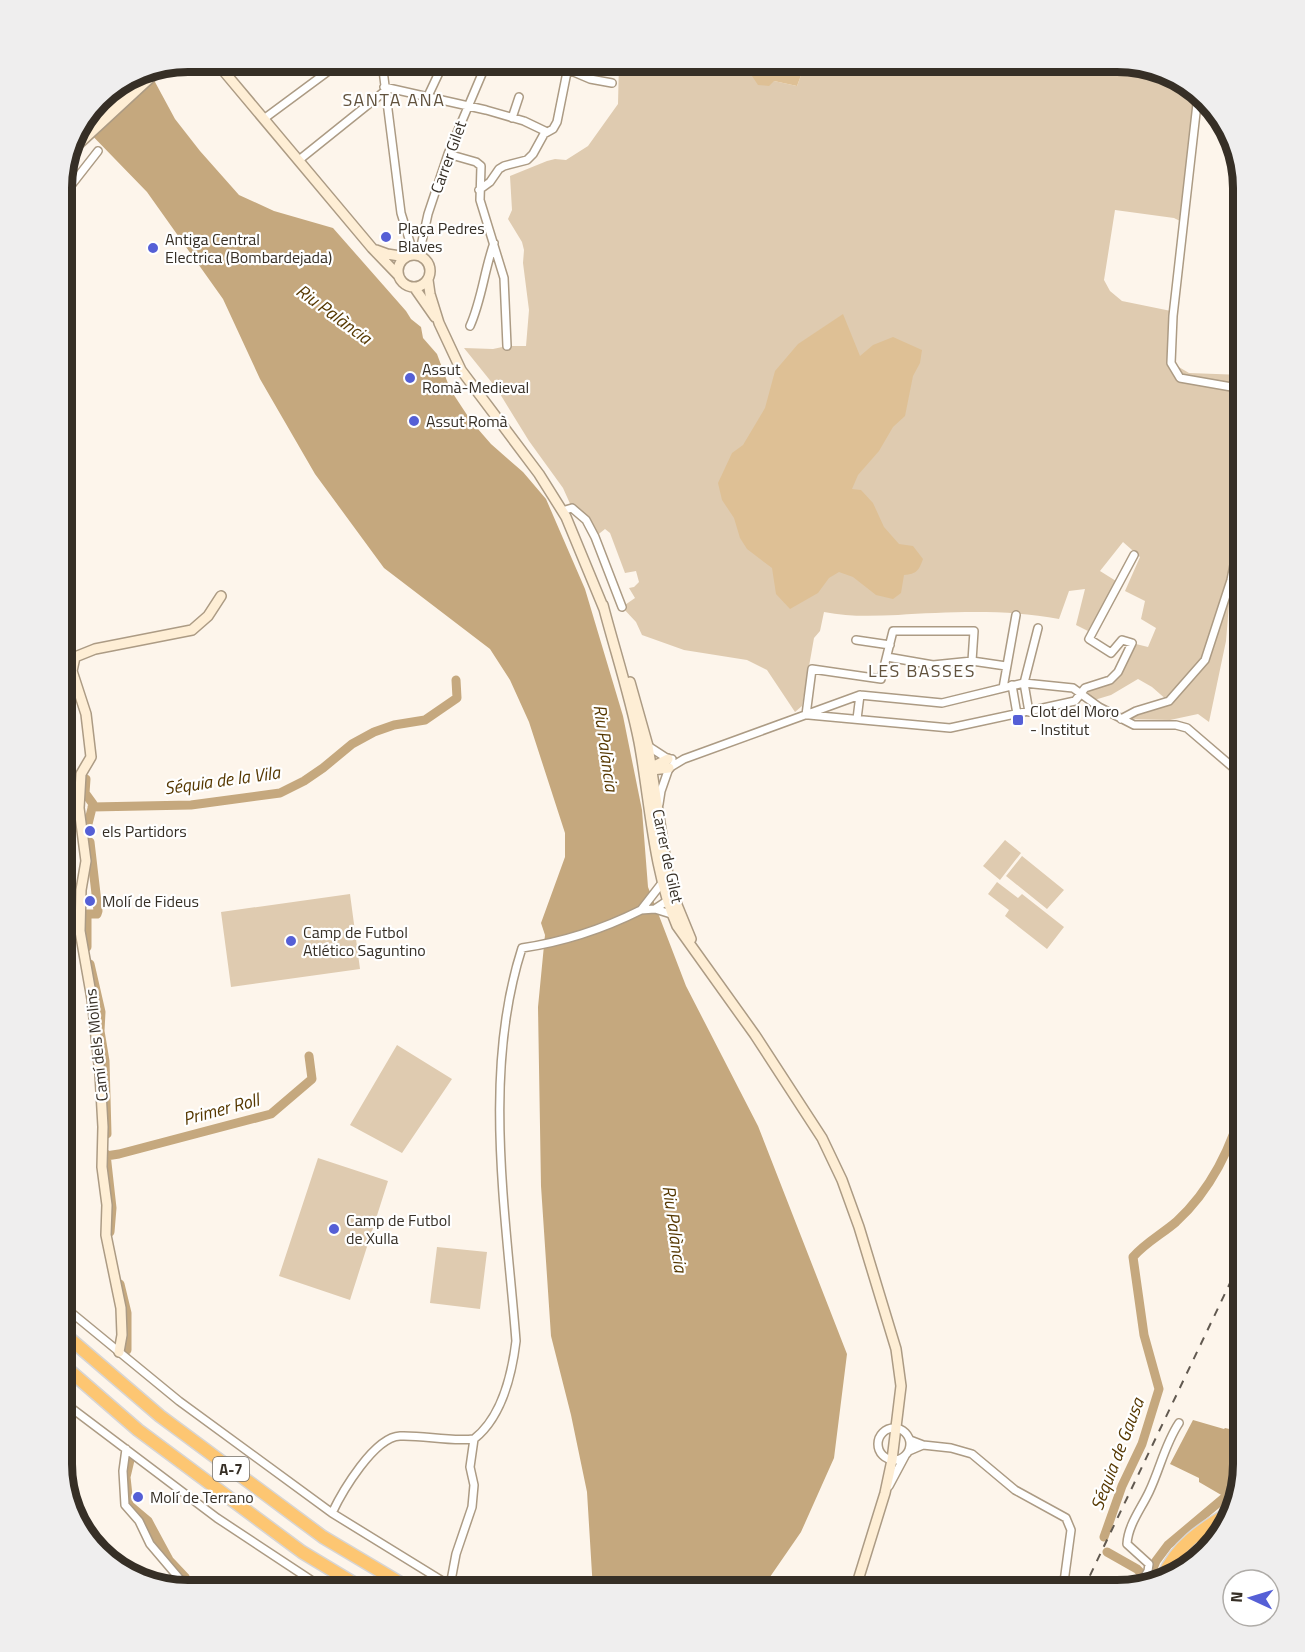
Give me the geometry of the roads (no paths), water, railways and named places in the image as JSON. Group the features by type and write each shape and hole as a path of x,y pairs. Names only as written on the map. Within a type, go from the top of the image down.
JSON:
{"highway":[{"name":"A-7","path":"72,1341 160,1416 246,1480 323,1536 396,1580"},
{"name":"A-7","path":"72,1373 138,1430 302,1552 348,1580"},
{"path":"1167,1569 1178,1551 1218,1519"},
{"path":"1191,1540 1211,1532"}],"main road":[{"path":"225,72 372,248 398,275 404,284 414,288 423,285 428,280 429,263 413,255 387,254 372,248"},
{"path":"83,140 149,79"},
{"path":"100,114 123,93"},
{"path":"398,275 399,265 413,255"},
{"name":"Carrer de Gilet","path":"428,280 439,323 461,370 538,474 562,511 603,605 643,744 662,883 677,926 700,957"},
{"name":"Carrer de Gilet","path":"414,288 439,323"},
{"name":"Camí dels Molins","path":"119,1352 122,1335 121,1308 106,1235 107,1205 102,1167 103,1115 100,1074 92,999 80,931 81,890 86,861 79,808 81,774 91,757 86,714 72,671 75,657 95,650 192,630 208,616 221,596"},
{"path":"643,744 646,761 652,770"},
{"path":"653,825 654,811 649,778 652,770 669,763"},
{"name":"Carrer de Gilet","path":"652,770 669,881 684,924 700,957"},
{"path":"700,957 755,1035 822,1138 842,1180 859,1227 896,1349 901,1386 892,1460 885,1493 858,1580"}],"street":[{"path":"265,118 328,72"},
{"path":"383,72 401,213 413,255"},
{"path":"428,96 439,72"},
{"name":"Carrer Gilet","path":"413,255 448,154 483,72"},
{"path":"479,190 490,182 499,169 527,160 547,132 554,129 567,72"},
{"path":"578,72 590,79 612,83"},
{"path":"299,160 384,89 468,105 512,117 547,132"},
{"path":"512,117 519,97"},
{"path":"1197,104 1173,316 1172,363 1180,378 1233,386"},
{"path":"72,184 98,151"},
{"path":"448,154 477,162 481,166 479,190 504,278 507,346"},
{"path":"470,326 481,298 487,263 494,243"},
{"path":"562,511 572,508 586,520 595,537 622,607"},
{"path":"806,715 950,728 1075,702 1085,688 1110,680 1118,672 1132,643 1122,640 1111,653 1089,639 1134,555"},
{"path":"1121,718 1169,701 1204,660 1233,571"},
{"path":"1003,688 1016,615"},
{"path":"1029,712 1024,683 1038,628"},
{"path":"806,715 812,669 881,679 893,632 974,631 972,661"},
{"path":"856,640 890,645"},
{"path":"887,657 933,665 972,661 1006,666"},
{"path":"669,763 860,695 942,703 1024,683 1073,688 1099,707 1134,725 1176,725 1187,728 1233,766"},
{"path":"1012,685 1017,714"},
{"path":"857,719 860,695"},
{"path":"643,744 669,763"},
{"path":"658,812 660,791 669,763"},
{"path":"655,909 667,901 668,892 660,851 662,836"},
{"path":"641,910 662,883"},
{"path":"650,898 659,898 673,904 676,915 684,924"},
{"path":"451,1580 456,1554 472,1507 474,1485 470,1467 474,1439 482,1432 497,1409 513,1369 516,1341 501,1149 500,1104 501,1053 506,1010 515,969 522,948 610,925 641,910 655,909 672,914"},
{"path":"72,1313 179,1401 332,1513 440,1580"},
{"path":"72,1408 217,1518 311,1580"},
{"path":"1145,1577 1149,1564 1128,1544 1128,1534 1179,1423"},
{"path":"885,1493 907,1454 910,1440 906,1432 897,1428 882,1433 879,1449 884,1456 892,1460 907,1454 923,1445"},
{"path":"332,1513 343,1491 373,1452 389,1438 399,1436 474,1439"},
{"path":"910,1440 923,1445 951,1448 972,1454 1016,1490 1066,1518 1071,1530 1064,1580"},
{"path":"126,1449 123,1471 125,1505 138,1521 150,1544 181,1580"}],"water":[{"name":"Riu Palància","path":"153,78 175,119 239,195 274,211 333,228 411,319 421,327 423,338 437,354 450,389 471,421 491,444 523,472 546,499 585,589 623,716 642,810 648,887 686,986 758,1126 847,1354 834,1458 801,1532 768,1580 592,1580 587,1492 551,1336 541,1186 538,1007 545,935 541,923 565,857 565,833 529,722 510,680 490,649 384,568 315,474 260,379 223,299 147,192 88,131 106,106 117,96"},
{"path":"1193,1420 1233,1430 1232,1479 1230,1490 1223,1496 1199,1482 1199,1478 1170,1464"}],"waterway":[{"name":"Séquia de la Vila","path":"92,807 191,805 280,793 304,781 352,744 374,732 394,725 425,720 457,698 456,680"},
{"name":"Séquia de la Vila","path":"86,779 85,793 93,804 88,824 89,833"},
{"path":"87,947 87,914 97,914 98,911 90,842"},
{"path":"90,964 101,1012 100,1031 105,1061 107,1134"},
{"name":"Primer Roll","path":"106,1156 271,1114 312,1079 309,1056"},
{"name":"Séquia de Gausa","path":"1104,1537 1122,1486 1142,1444 1159,1389 1144,1335 1133,1257 1188,1210 1210,1182 1233,1135"},
{"path":"106,1154 112,1208 110,1232"},
{"path":"120,1284 127,1313 127,1350"},
{"path":"130,1460 126,1477 129,1505 148,1521 169,1560 186,1580"},
{"path":"1150,1575 1156,1561 1168,1545 1229,1494"},
{"name":"Séquia de Gausa","path":"1107,1552 1137,1569 1143,1575"}],"railway":[{"path":"1088,1580 1233,1277"}],"place":[{"name":"Plaça Pedres Blaves","path":"386,237"},
{"name":"Antiga Central Electrica (Bombardejada)","path":"153,248"},
{"name":"Assut Romà-Medieval","path":"410,378"},
{"name":"Assut Romà","path":"414,421"},
{"name":"Clot del Moro - Institut","path":"1018,720"},
{"name":"els Partidors","path":"90,831"},
{"name":"Molí de Fideus","path":"90,901"},
{"name":"Camp de Futbol Atlético Saguntino","path":"291,941"},
{"name":"Camp de Futbol de Xulla","path":"334,1229"},
{"name":"Molí de Terrano","path":"138,1497"}],"district":[{"name":"SANTA ANA","path":"394,99"},
{"name":"LES BASSES","path":"922,670"}]}
